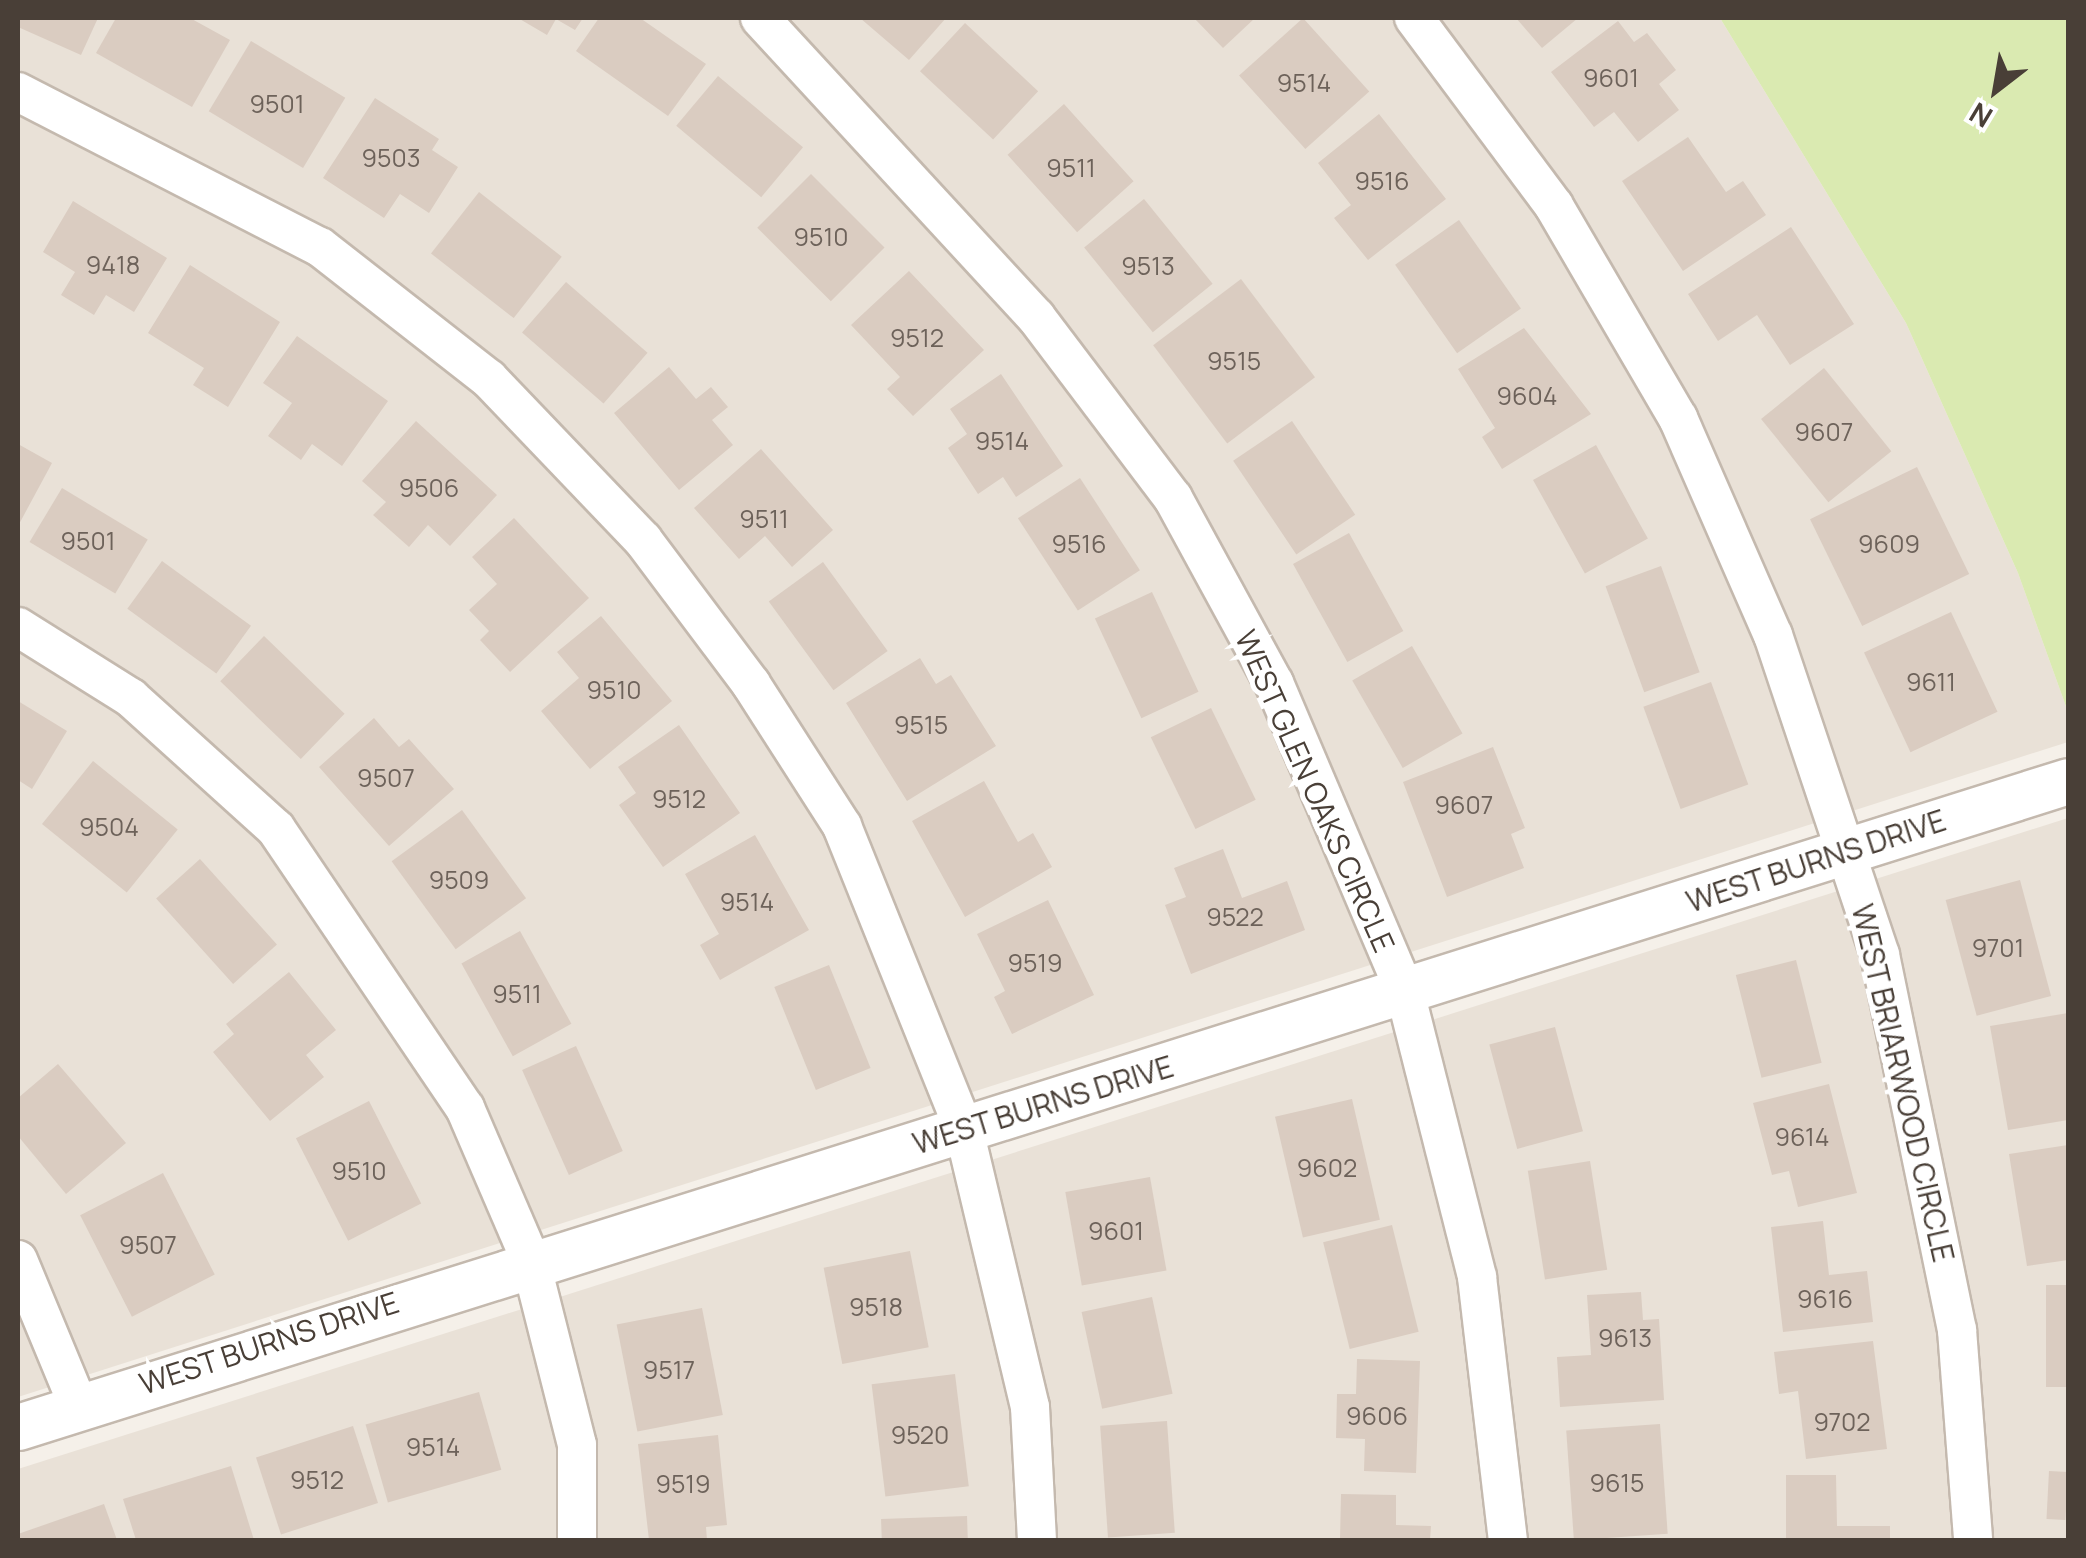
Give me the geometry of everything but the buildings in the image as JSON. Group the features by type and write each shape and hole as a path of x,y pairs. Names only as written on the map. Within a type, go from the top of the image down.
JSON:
{"street":[{"name":"WEST GLEN OAKS CIRCLE","path":"760,18 1036,317 1173,498 1274,683 1405,992 1477,1277 1508,1540"},
{"name":"WEST BRIARWOOD CIRCLE","path":"1414,18 1554,206 1678,418 1773,635 1880,955 1957,1330 1973,1540"},
{"path":"18,92 320,248 489,380 644,540 842,826 964,1130 1030,1407 1037,1540"},
{"path":"18,626 131,698 276,829 465,1108 530,1259 577,1445 576,1540"},
{"name":"WEST BURNS DRIVE","path":"18,1427 78,1404 530,1259 964,1130 2068,781"},
{"path":"18,1260 78,1404"}],"shaded area":[{"path":"18,18 1720,18 1906,323 2018,573 2068,712 2068,742 18,1397"},
{"path":"2068,818 2068,1540 18,1540 18,1469"}],"green space":[{"path":"1720,18 2068,18 2068,712 2018,573 1906,323"}]}
